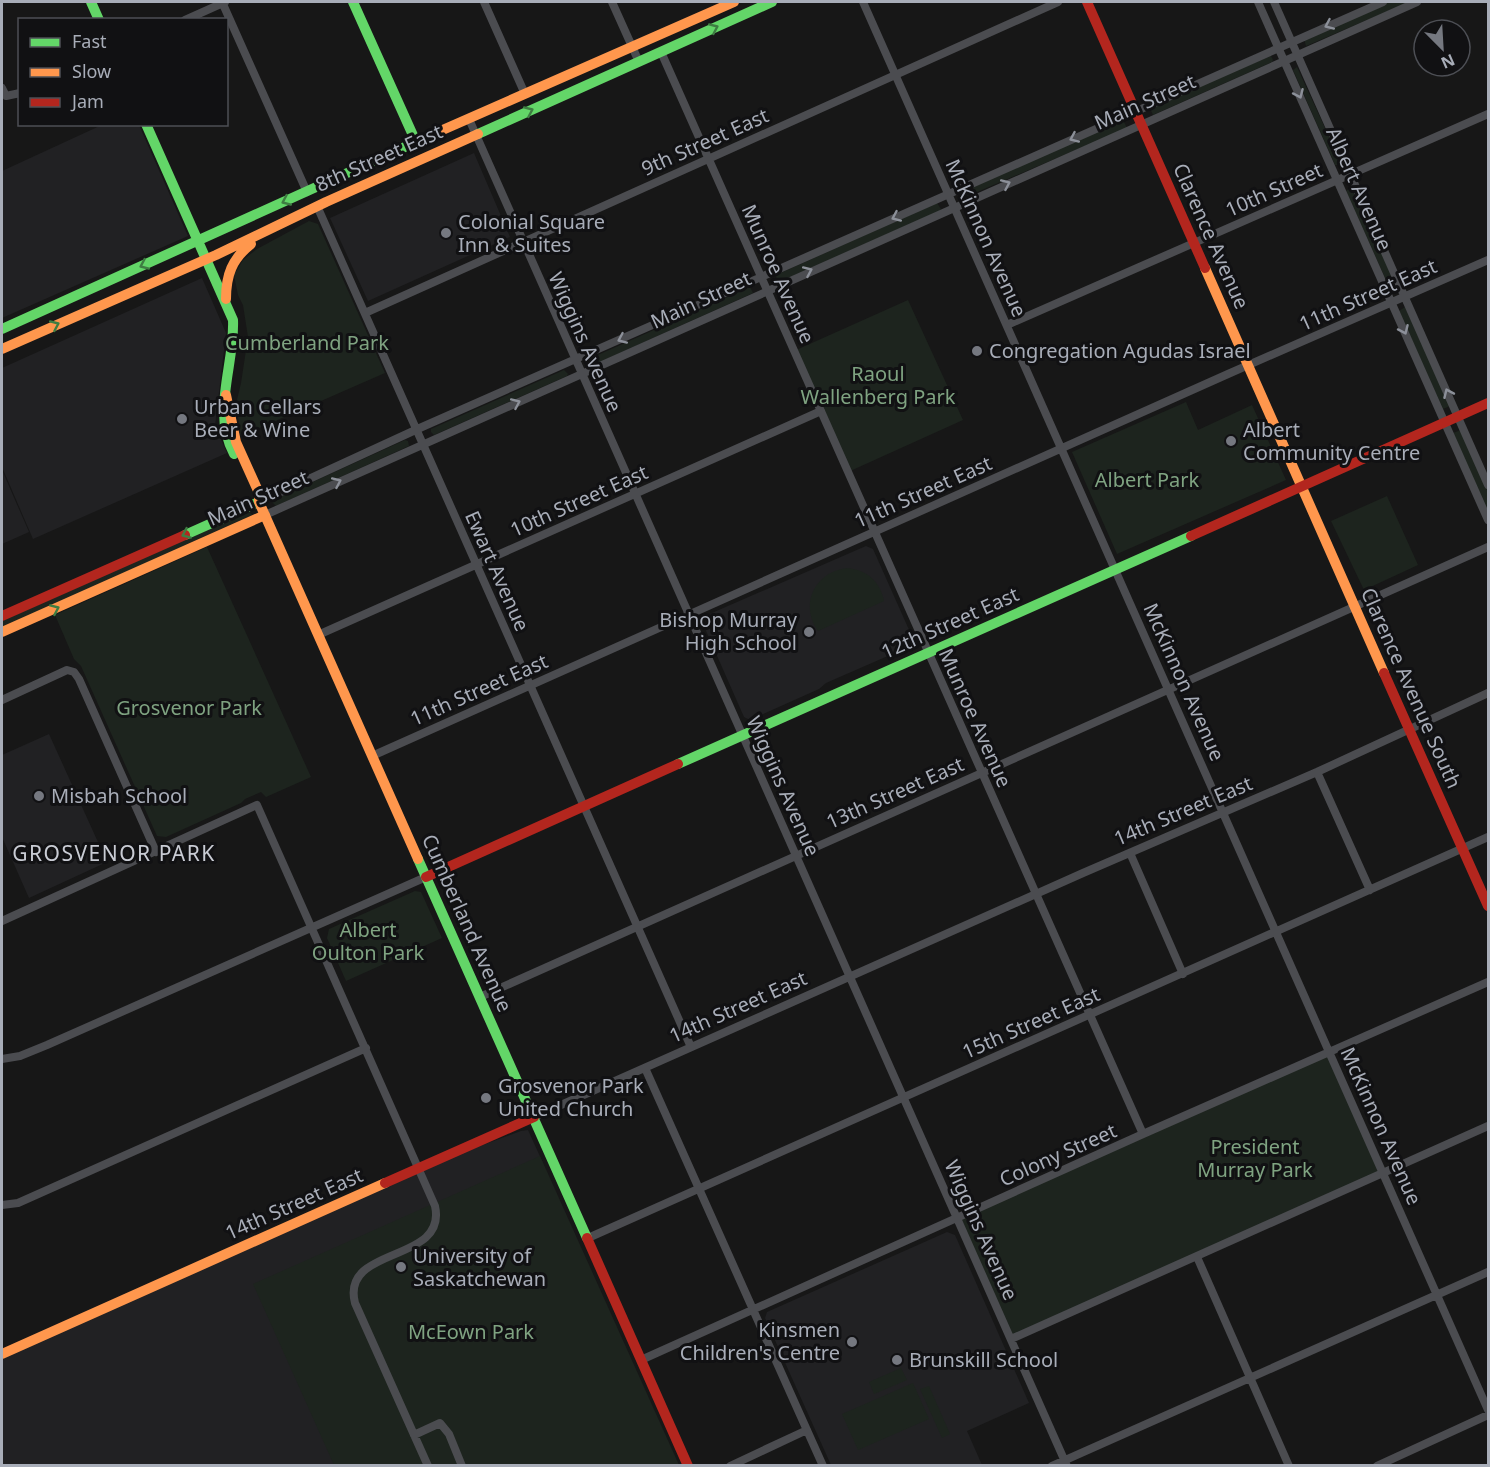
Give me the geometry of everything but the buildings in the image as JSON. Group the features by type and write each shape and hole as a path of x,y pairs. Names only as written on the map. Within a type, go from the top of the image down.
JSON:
{"main road":[{"path":"91,2 98,18"},
{"path":"353,2 416,142"},
{"name":"8th Street East","path":"2,330 416,142 734,2"},
{"name":"8th Street East","path":"2,349 269,231 317,206 772,2"},
{"name":"Clarence Avenue","path":"1087,2 1302,485"},
{"path":"147,126 226,303"},
{"path":"226,303 226,280 231,262 242,250 269,231"},
{"name":"Cumberland Avenue","path":"226,303 233,320 235,337 226,395 236,442 258,493 259,502 688,1466"},
{"name":"12th Street East","path":"426,877 1488,403"},
{"name":"Clarence Avenue South","path":"1302,485 1488,906"},
{"name":"Main Street","path":"2,616 259,502"},
{"name":"Main Street","path":"2,632 265,515"},
{"name":"14th Street East","path":"2,1354 534,1117"}],"street":[{"path":"189,18 223,2 307,192"},
{"path":"484,2 525,94"},
{"path":"612,2 639,62"},
{"name":"McKinnon Avenue","path":"862,2 1488,1410"},
{"name":"9th Street East","path":"365,313 1059,2"},
{"name":"Albert Avenue","path":"1258,2 1488,520"},
{"name":"Albert Avenue","path":"1275,2 1488,485"},
{"name":"Main Street","path":"259,502 416,429 1383,2"},
{"name":"Main Street","path":"265,515 1417,2"},
{"name":"Munroe Avenue","path":"661,52 1143,1134"},
{"path":"2,88 6,96 18,93"},
{"name":"10th Street","path":"1007,326 1488,114"},
{"name":"Wiggins Avenue","path":"469,119 1066,1463"},
{"name":"Ewart Avenue","path":"317,206 691,1047"},
{"name":"11th Street East","path":"372,756 1488,260"},
{"name":"10th Street East","path":"318,635 821,411"},
{"name":"13th Street East","path":"480,997 1488,548"},
{"path":"2,700 67,670 74,672 156,852"},
{"name":"14th Street East","path":"534,1117 1317,772 1488,693"},
{"path":"1317,772 1370,890"},
{"path":"2,921 257,806 366,1048 436,1211 431,1231 418,1244 365,1269 355,1282 353,1293 355,1303 428,1466"},
{"name":"15th Street East","path":"588,1238 1488,837"},
{"path":"1130,853 1183,974"},
{"path":"2,1059 20,1056 57,1041 426,877"},
{"name":"Colony Street","path":"641,1360 1488,982"},
{"path":"2,1205 18,1203 366,1048"},
{"path":"645,1068 823,1466"},
{"path":"1011,1339 1488,1125"},
{"path":"1197,1257 1289,1466"},
{"path":"1052,1466 1066,1463 1488,1272"},
{"path":"1377,1466 1488,1415"},
{"path":"414,1435 440,1423 448,1434 462,1466"},
{"path":"730,1466 807,1430"}],"shaded area":[{"path":"100,126 139,126 188,236 2,318 2,171"},
{"path":"474,153 510,237 368,301 330,218"},
{"path":"202,278 226,333 215,426 227,453 33,539 2,467 2,368"},
{"path":"2,470 29,532 2,544"},
{"name":"Bishop Murray High School","path":"866,546 873,549 914,641 913,645 826,683 819,689 750,720 744,717 703,624 705,616"},
{"name":"Misbah School","path":"49,734 107,862 29,898 2,837 2,755"},
{"name":"University of Saskatchewan","path":"528,1130 674,1465 2,1465 2,1354 428,1165"},
{"name":"Brunskill School","path":"947,1232 955,1235 1029,1403 967,1431 982,1465 831,1465 765,1318 767,1312"}],"green space":[{"path":"1389,2 1409,2 1306,46 1304,39"},
{"path":"1271,56 1272,62 1153,115 1149,106"},
{"path":"1297,67 1340,165 1335,165 1293,70"},
{"path":"1123,120 1127,128 963,198 962,192"},
{"path":"1351,187 1396,285 1390,289 1346,191"},
{"path":"937,203 941,209 939,211 777,281 776,275"},
{"name":"Cumberland Park","path":"309,221 318,224 385,373 241,436 236,404 248,337 243,305 238,295 234,275 243,260 257,249"},
{"path":"750,287 753,293 593,365 589,361 589,359"},
{"name":"Raoul Wallenberg Park","path":"908,300 963,420 848,472 794,351"},
{"path":"1405,307 1450,406 1443,409 1399,311"},
{"path":"564,370 567,376 434,435 431,432 431,429"},
{"name":"Albert Park","path":"1186,402 1198,430 1252,405 1286,480 1117,554 1072,452"},
{"path":"1461,430 1488,492 1488,513 1453,433"},
{"path":"405,440 408,441 409,446 276,506 272,502 273,500"},
{"path":"1387,496 1418,565 1364,590 1331,521"},
{"path":"248,511 252,515 2,628 2,621"},
{"name":"Grosvenor Park","path":"207,547 311,777 266,797 261,792 166,837 157,836 81,666 74,659 55,615"},
{"path":"847,568 861,571 872,578 884,601 818,631 812,621 810,610 813,591 826,576"},
{"name":"Albert Oulton Park","path":"415,891 421,892 442,938 346,981 327,938 329,929"},
{"name":"President Murray Park","path":"1330,1053 1384,1173 1011,1339 958,1219"},
{"name":"McEown Park","path":"540,1156 679,1465 334,1465 253,1284"},
{"path":"901,1368 907,1380 874,1394 869,1382"},
{"path":"913,1383 929,1419 858,1450 842,1414"},
{"path":"929,1386 950,1434 942,1438 920,1389"}],"traffic: fast":[{"path":"91,2 98,18"},
{"path":"353,2 416,142"},
{"path":"478,134 772,2"},
{"path":"147,126 233,320 224,421 227,438 234,454"},
{"path":"2,329 438,132"},
{"path":"185,535 259,502"},
{"path":"678,764 1191,536"},
{"path":"418,859 587,1238"}],"traffic: slow":[{"path":"438,132 734,2"},
{"path":"2,349 216,255 326,202 478,134"},
{"path":"226,299 231,268 251,244"},
{"path":"1205,268 1384,673"},
{"path":"226,395 236,442 259,493 259,502 418,859"},
{"path":"2,632 265,515"},
{"path":"2,1354 385,1183"}],"traffic: jam":[{"path":"1087,2 1205,268"},
{"path":"1191,536 1488,403"},
{"path":"2,616 185,535"},
{"path":"1384,673 1488,906"},
{"path":"426,877 678,764"},
{"path":"385,1183 534,1117"},
{"path":"587,1238 688,1466"}],"place":[{"name":"Colonial Square Inn & Suites","path":"446,233"},
{"name":"Congregation Agudas Israel","path":"977,351"},
{"name":"Urban Cellars Beer & Wine","path":"182,419"},
{"name":"Albert Community Centre","path":"1231,441"},
{"name":"Bishop Murray High School","path":"809,632"},
{"name":"Misbah School","path":"39,796"},
{"name":"Grosvenor Park United Church","path":"486,1098"},
{"name":"University of Saskatchewan","path":"401,1267"},
{"name":"Kinsmen Children's Centre","path":"852,1342"},
{"name":"Brunskill School","path":"897,1360"}],"district":[{"name":"GROSVENOR PARK","path":"114,854"}]}
